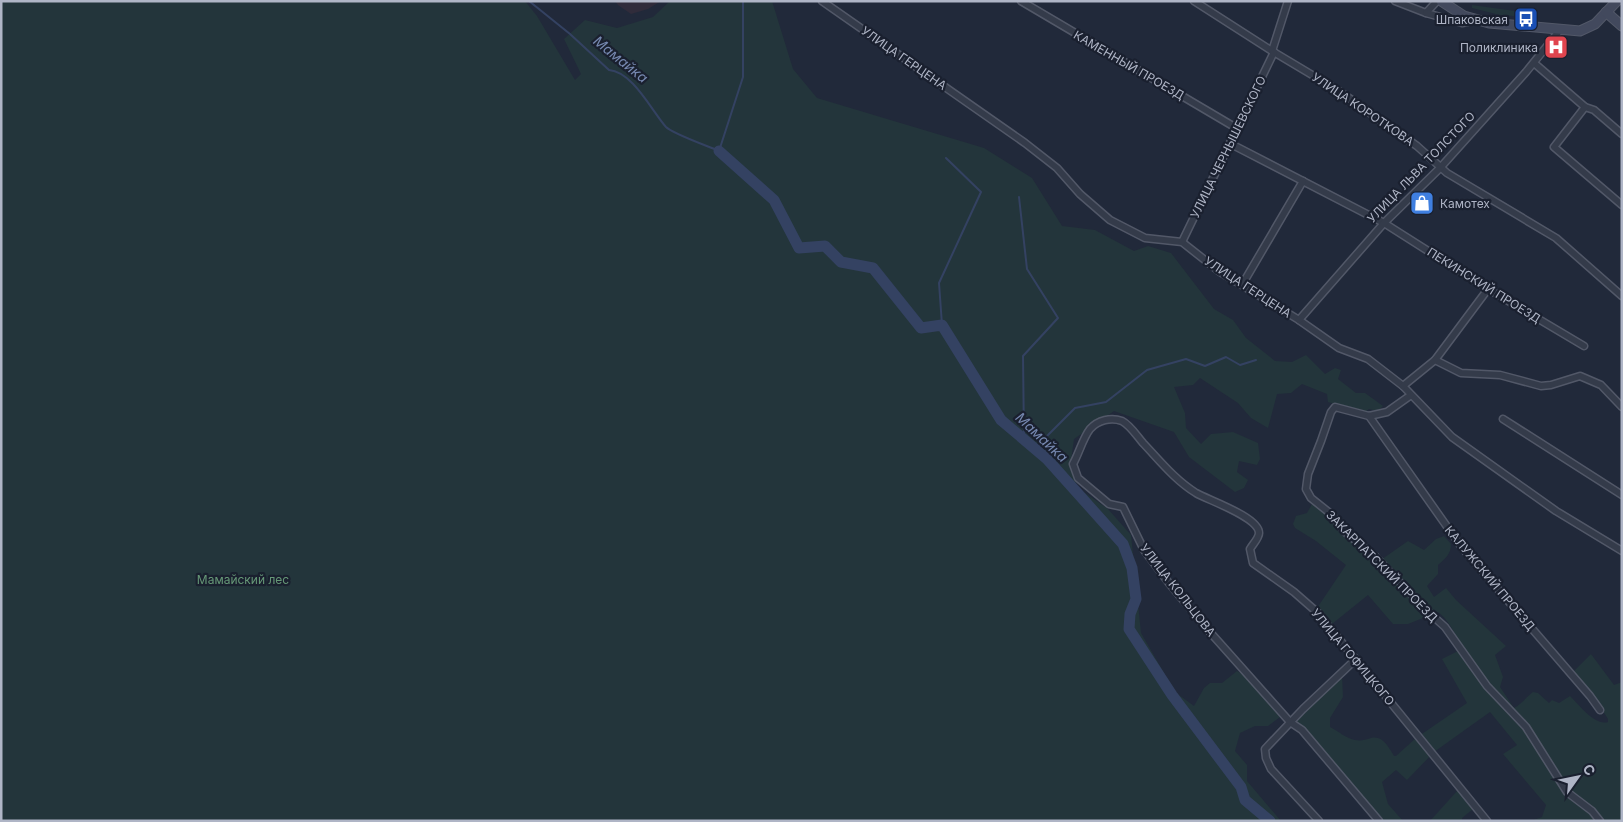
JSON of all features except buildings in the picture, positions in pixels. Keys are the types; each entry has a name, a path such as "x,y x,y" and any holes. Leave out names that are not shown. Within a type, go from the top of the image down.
{"main road":[{"path":"1441,1 1464,16 1477,20 1580,31 1595,24 1618,1"},
{"path":"1606,12 1622,26"}],"street":[{"name":"УЛИЦА ГЕРЦЕНА","path":"822,1 1057,168 1080,194 1110,220 1145,238 1182,242 1220,272 1299,320 1339,348 1368,360 1403,386 1452,437 1556,511 1622,551"},
{"name":"КАМЕННЫЙ ПРОЕЗД","path":"1021,1 1238,129"},
{"name":"УЛИЦА КОРОТКОВА","path":"1194,1 1340,91 1418,146 1440,168 1556,238 1622,296"},
{"name":"УЛИЦА ЧЕРНЫШЕВСКОГО","path":"1182,242 1231,144 1273,51 1288,1"},
{"path":"1395,1 1426,13 1462,23 1477,20"},
{"path":"1426,13 1437,1"},
{"name":"УЛИЦА ЛЬВА ТОЛСТОГО","path":"1299,320 1384,223 1440,168 1534,63 1560,30"},
{"path":"1534,63 1585,107 1594,110 1622,134"},
{"path":"1585,107 1554,147 1622,205"},
{"path":"1231,144 1384,223"},
{"path":"1242,285 1303,181"},
{"name":"ПЕКИНСКИЙ ПРОЕЗД","path":"1384,223 1488,289 1584,346"},
{"path":"1403,386 1435,360 1488,289"},
{"path":"1435,360 1461,373 1500,375 1541,386 1551,385 1580,376 1601,385 1622,407"},
{"path":"1369,416 1387,412 1411,395"},
{"name":"ЗАКАРПАТСКИЙ ПРОЕЗД","path":"1369,416 1335,407 1331,412 1308,474 1306,489 1311,498 1331,514 1345,532 1375,556 1445,628 1487,686 1526,727 1567,792 1592,811 1600,821"},
{"name":"КАЛУЖСКИЙ ПРОЕЗД","path":"1369,416 1460,544 1600,710"},
{"name":"УЛИЦА КОЛЬЦОВА","path":"1113,419 1106,419 1090,429 1073,464 1078,478 1109,504 1123,508 1144,550 1209,632 1290,722 1302,730 1379,821"},
{"name":"УЛИЦА ГОФИЦКОГО","path":"1113,419 1126,424 1175,478 1196,494 1234,510 1254,524 1259,530 1259,535 1250,549 1253,563 1294,592 1318,613 1487,821"},
{"path":"1503,419 1622,495"},
{"path":"1319,821 1271,769 1266,758 1265,749 1290,722 1356,659"}],"shaded area":[{"path":"615,1 661,1 648,9 631,14"}],"green space":[{"name":"Мамайский лес","path":"1,1 525,1 537,16 575,80 581,74 564,39 585,20 617,28 653,17 670,1 772,1 793,69 817,98 984,148 1032,178 1062,226 1095,230 1134,251 1148,246 1171,253 1214,309 1233,320 1246,338 1275,361 1292,362 1306,355 1325,374 1335,368 1341,370 1338,379 1356,393 1365,393 1383,406 1378,411 1369,409 1364,413 1328,402 1327,394 1302,384 1291,393 1277,394 1268,428 1251,418 1238,403 1200,378 1193,385 1174,387 1185,413 1186,428 1201,444 1211,434 1233,432 1258,443 1260,459 1257,465 1239,461 1237,472 1248,480 1244,488 1235,492 1189,457 1174,432 1114,411 1074,439 1070,468 1078,488 1108,509 1131,535 1141,633 1175,692 1194,706 1204,688 1210,683 1222,683 1237,671 1245,676 1280,717 1268,726 1255,726 1240,733 1235,751 1247,765 1247,781 1281,821 1,821"},
{"path":"1472,5 1515,11 1516,15 1500,15 1472,8"},
{"path":"1312,504 1328,514 1352,543 1378,562 1408,541 1424,550 1436,539 1444,536 1451,544 1450,551 1438,565 1438,574 1427,586 1434,597 1446,588 1456,600 1506,646 1495,655 1503,677 1500,687 1514,708 1533,692 1538,693 1549,703 1552,700 1559,703 1570,696 1593,718 1598,721 1608,722 1594,697 1573,672 1591,654 1614,685 1622,682 1622,821 1531,821 1542,817 1546,805 1503,754 1517,745 1490,712 1434,752 1407,780 1396,770 1382,782 1388,804 1403,821 1383,821 1295,723 1299,715 1342,675 1343,697 1330,718 1330,727 1352,739 1379,738 1396,756 1416,738 1467,703 1442,659 1460,650 1459,645 1449,624 1438,612 1408,624 1393,624 1368,595 1332,624 1317,608 1346,565 1316,541 1295,528 1293,524 1296,516 1307,513"},
{"path":"1458,790 1473,809 1462,818 1462,821 1430,821"}],"waterway":[{"name":"Мамайка","path":"529,1 570,34 609,70 618,72 634,84 666,127 719,151 743,77 743,1"},
{"name":"Мамайка","path":"719,151 774,200 799,248 825,246 841,262 873,268 921,328 942,325 1001,420 1047,459 1123,544 1132,568 1136,599 1130,614 1129,629 1172,695 1241,787 1245,800 1270,821"},
{"path":"942,325 939,283 981,192 946,158"},
{"path":"1019,197 1027,269 1058,318 1023,356 1024,439"},
{"path":"1036,450 1041,442 1075,408 1106,402 1147,370 1186,359 1205,366 1226,357 1240,365 1256,360"}],"place":[{"name":"Шпаковская","path":"1526,19"},
{"name":"Поликлиника","path":"1556,47"},
{"name":"Камотех","path":"1422,203"}]}
